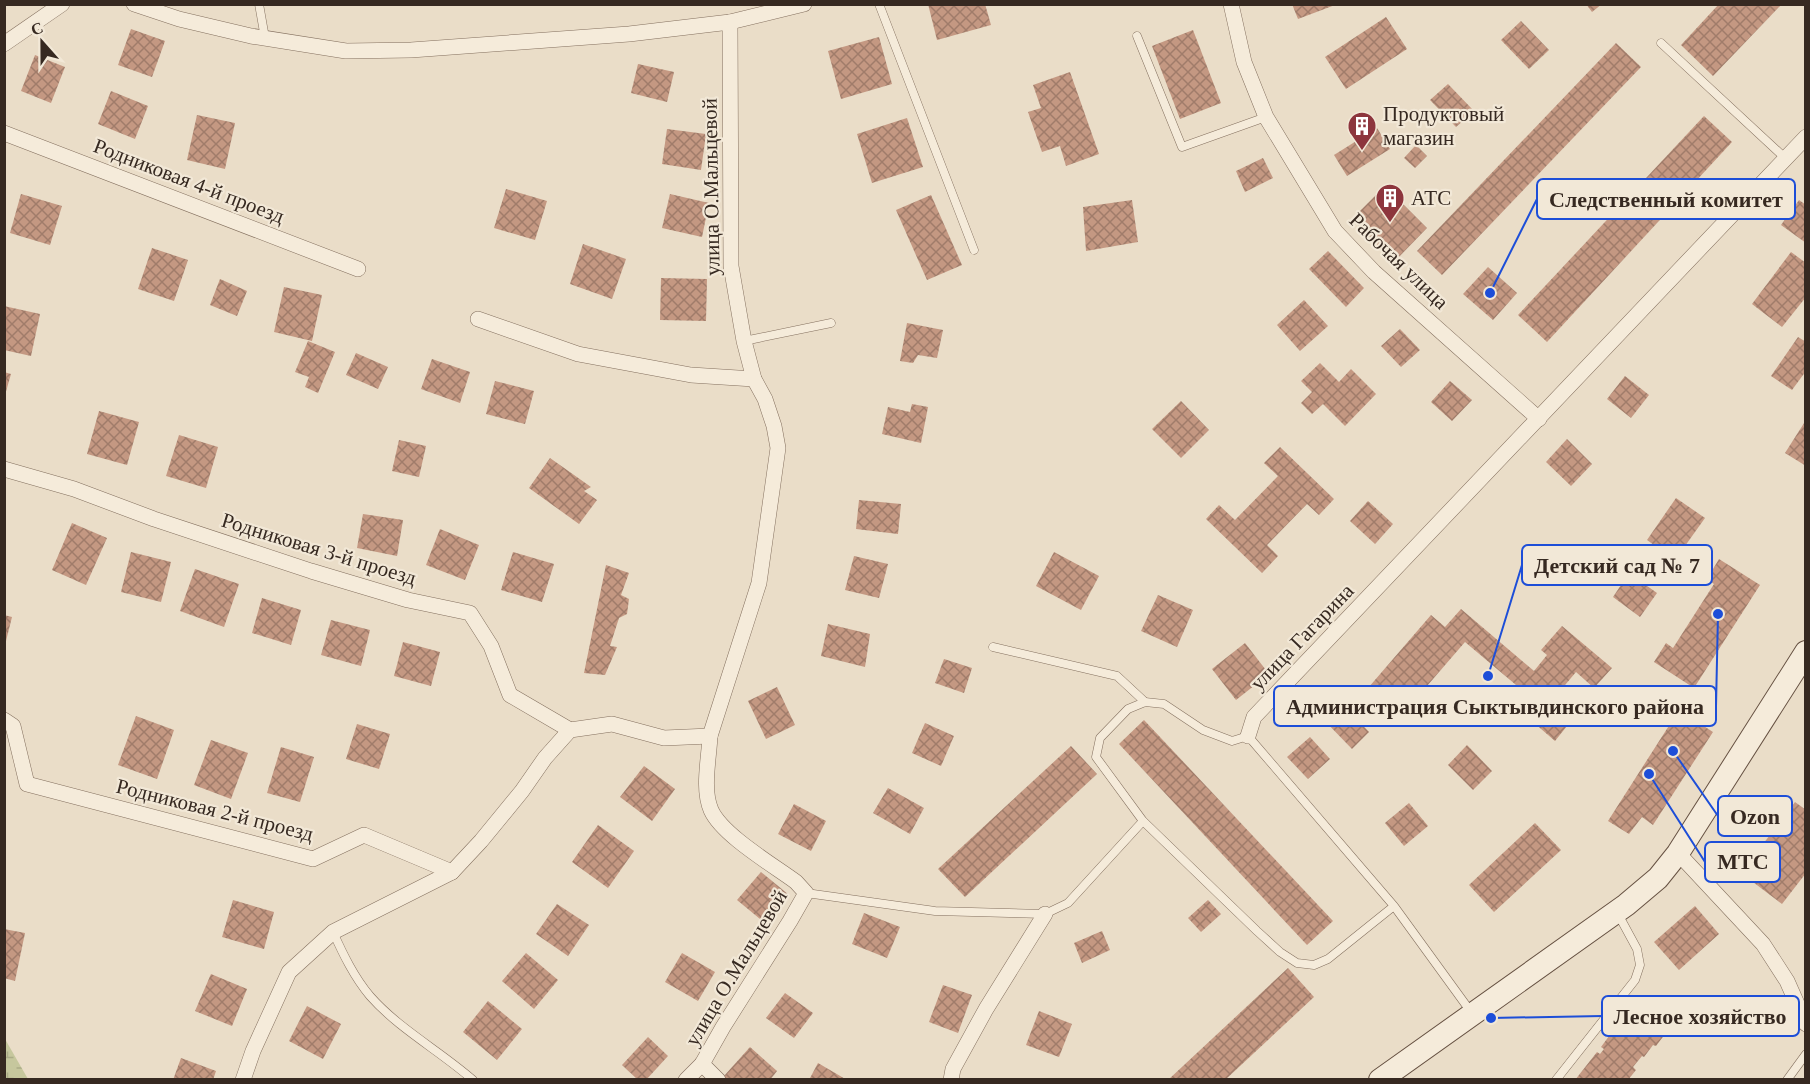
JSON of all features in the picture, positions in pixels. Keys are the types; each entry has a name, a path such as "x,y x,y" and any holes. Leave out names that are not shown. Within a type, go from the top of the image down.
{"main road":[{"path":"1380,1080 1617,911 1658,878 1678,853 1806,652"}],"street":[{"path":"4,44 62,4"},
{"path":"134,4 179,19 265,38 346,51 411,50 629,34 730,22 804,4"},
{"name":"Рабочая улица","path":"1231,4 1244,62 1266,117 1335,231 1374,272 1539,419"},
{"name":"улица О.Мальцевой","path":"686,1080 702,1064 806,893 796,882 722,827 711,809 707,786 710,736 759,583 778,448 774,426 765,399 754,379 744,341 731,266 730,22"},
{"name":"Родниковая 4-й проезд","path":"4,134 358,268"},
{"name":"улица Гагарина","path":"1248,736 1254,717 1806,137"},
{"path":"478,319 578,354 691,375 754,379"},
{"name":"Родниковая 3-й проезд","path":"4,469 74,489 154,519 311,571 408,600 470,613 491,646 510,695 570,730"},
{"name":"Родниковая 2-й проезд","path":"4,720 13,726 27,784 313,859 364,835 452,872"},
{"path":"243,1080 264,1024 289,972 333,932 452,872 481,841 522,791 545,758 570,730 612,724 664,738 710,736"},
{"path":"1678,853 1763,944 1787,981 1806,1024"},
{"path":"951,1080 953,1069 986,1010 1045,914"},
{"path":"702,1064 718,1080"}],"lane":[{"path":"259,4 265,38"},
{"path":"879,4 974,250"},
{"path":"1137,36 1182,147 1266,117"},
{"path":"1660,43 1785,158"},
{"path":"744,341 831,322"},
{"path":"993,647 1117,675 1145,702"},
{"path":"1394,906 1328,959 1314,965 1297,963 1280,952 1257,931 1143,821 1096,758 1100,738 1128,709 1145,702 1164,704 1203,730 1232,741 1248,736 1394,906 1471,1013"},
{"path":"806,893 935,911 1045,914 1068,903 1143,821"},
{"path":"1556,1080 1635,980 1640,965 1637,949 1617,911"},
{"path":"333,932 345,959 369,995 403,1027 447,1057 473,1080"},
{"path":"1787,1080 1806,1054"}],"green space":[{"path":"5,1039 28,1079 5,1079"}],"building":[{"path":"928,4 985,4 991,25 937,40"},
{"path":"1292,4 1335,4 1335,5 1298,19"},
{"path":"1586,4 1602,4 1592,12"},
{"path":"1719,4 1782,4 1713,76 1681,45"},
{"path":"1386,17 1407,49 1346,89 1325,57"},
{"path":"1521,21 1549,50 1529,69 1501,40"},
{"path":"131,29 165,41 152,77 118,65"},
{"path":"1193,30 1221,103 1180,119 1152,46"},
{"path":"879,37 892,84 841,99 828,51"},
{"path":"1616,43 1641,67 1442,275 1417,251"},
{"path":"35,55 65,67 51,103 21,91"},
{"path":"638,64 674,72 667,102 631,93"},
{"path":"1070,72 1099,154 1066,166 1060,146 1042,152 1028,112 1041,108 1033,85"},
{"path":"1448,84 1474,111 1456,127 1430,100"},
{"path":"111,91 148,106 135,139 98,124"},
{"path":"197,115 235,123 225,169 187,160"},
{"path":"1704,116 1732,142 1547,342 1518,315"},
{"path":"907,118 923,167 872,183 857,134"},
{"name":"Продуктовый магазин","path":"1377,128 1390,149 1347,176 1334,155"},
{"path":"667,129 706,134 701,170 662,164"},
{"path":"1416,145 1427,156 1415,168 1404,158"},
{"path":"1263,158 1273,178 1245,192 1236,171"},
{"name":"АТС","path":"1385,186 1427,228 1394,262 1352,219"},
{"path":"506,189 547,201 535,240 494,228"},
{"path":"21,194 62,206 50,245 10,233"},
{"path":"670,194 709,203 702,237 662,228"},
{"path":"931,195 962,265 927,280 896,210"},
{"path":"1132,200 1138,242 1086,251 1083,207"},
{"path":"1799,200 1806,205 1806,243 1781,225"},
{"path":"583,244 626,259 612,299 570,284"},
{"path":"152,248 188,260 174,301 138,289"},
{"path":"1328,251 1364,288 1346,307 1309,269"},
{"path":"1791,252 1806,263 1806,297 1782,327 1752,304"},
{"path":"1488,267 1517,293 1493,320 1463,294"},
{"path":"661,278 707,279 706,321 660,320"},
{"path":"220,279 247,291 237,316 210,305"},
{"path":"284,287 322,295 312,341 274,332"},
{"path":"1304,300 1328,326 1300,351 1277,325"},
{"path":"4,306 40,314 31,356 4,350"},
{"path":"907,323 943,330 937,358 918,355 913,363 900,361"},
{"path":"1400,329 1420,350 1401,367 1381,346"},
{"path":"1798,337 1806,342 1806,371 1792,390 1771,376"},
{"path":"308,341 335,352 318,393 305,387 309,377 295,372"},
{"path":"356,353 388,367 378,389 346,375"},
{"path":"432,359 470,372 460,403 421,389"},
{"path":"1320,363 1339,382 1351,369 1376,394 1345,426 1323,404 1312,414 1301,403 1312,392 1301,381"},
{"path":"4,372 11,374 5,395 4,395"},
{"path":"1625,376 1649,395 1631,418 1607,399"},
{"path":"495,381 534,391 525,424 486,414"},
{"path":"1450,381 1472,400 1452,421 1431,402"},
{"path":"1181,401 1209,430 1181,458 1152,429"},
{"path":"912,404 928,407 921,443 882,434 888,407 910,412"},
{"path":"99,411 139,422 127,465 87,454"},
{"path":"1806,420 1806,466 1785,453"},
{"path":"179,435 218,447 206,488 166,476"},
{"path":"1567,439 1592,464 1571,486 1546,462"},
{"path":"399,440 426,446 419,477 392,471"},
{"path":"1280,447 1334,499 1319,515 1307,504 1267,545 1278,556 1262,573 1206,519 1219,505 1235,520 1278,476 1264,463"},
{"path":"550,458 591,487 584,491 597,500 579,524 529,488"},
{"path":"1676,498 1705,518 1675,560 1647,540"},
{"path":"859,500 901,504 898,534 856,529"},
{"path":"1368,501 1393,524 1375,544 1350,521"},
{"path":"363,514 403,520 397,556 357,548"},
{"path":"72,523 107,538 86,585 52,570"},
{"path":"440,529 479,545 465,580 426,565"},
{"path":"131,552 171,562 161,602 121,592"},
{"path":"513,552 554,564 542,602 501,590"},
{"path":"1054,552 1099,576 1081,610 1036,586"},
{"path":"854,556 888,564 879,598 845,590"},
{"path":"1719,559 1760,585 1694,688 1654,662 1666,643 1673,648 1714,584 1707,579"},
{"path":"606,565 629,573 621,595 629,599 627,614 619,618 610,646 617,647 605,675 584,673"},
{"path":"195,569 239,584 224,627 180,611"},
{"path":"1629,573 1657,593 1640,617 1613,597"},
{"path":"1158,595 1193,610 1177,647 1141,631"},
{"path":"262,598 301,610 291,645 252,633"},
{"path":"1461,609 1534,671 1547,655 1541,650 1562,626 1612,668 1594,688 1576,672 1550,703 1571,721 1555,741 1505,698 1516,685 1465,642 1395,723 1362,695 1431,615 1445,627"},
{"path":"4,615 12,617 5,645 4,645"},
{"path":"331,620 370,630 361,666 321,655"},
{"path":"828,624 870,634 865,667 821,656"},
{"path":"403,642 440,652 431,686 394,676"},
{"path":"1245,643 1269,674 1236,700 1212,669"},
{"path":"944,659 972,668 964,693 935,683"},
{"path":"777,687 795,725 766,739 748,701"},
{"path":"1340,701 1369,732 1352,749 1322,718"},
{"path":"1679,710 1713,732 1653,825 1642,817 1629,834 1608,821"},
{"path":"136,716 174,730 157,779 118,765"},
{"path":"1144,720 1333,921 1307,945 1119,744"},
{"path":"925,723 954,736 941,766 912,753"},
{"path":"357,724 390,734 379,769 346,759"},
{"path":"1310,737 1330,759 1308,779 1287,757"},
{"path":"211,740 248,753 231,799 194,785"},
{"path":"1467,745 1492,771 1473,790 1448,765"},
{"path":"1071,746 1097,774 965,897 938,869"},
{"path":"281,747 314,757 300,802 267,793"},
{"path":"644,766 675,789 652,821 620,797"},
{"path":"888,788 924,808 910,834 873,813"},
{"path":"1795,802 1806,810 1806,873 1782,904 1741,873"},
{"path":"1409,803 1428,826 1404,846 1385,823"},
{"path":"794,804 826,821 811,851 778,834"},
{"path":"1535,823 1561,850 1494,912 1469,885"},
{"path":"598,825 634,851 608,888 572,862"},
{"path":"761,872 789,895 765,923 737,900"},
{"path":"233,900 274,912 264,949 222,937"},
{"path":"1208,900 1221,914 1201,932 1188,918"},
{"path":"557,904 589,925 568,956 536,934"},
{"path":"1695,906 1719,934 1679,970 1654,942"},
{"path":"864,913 900,927 887,958 852,944"},
{"path":"4,929 25,933 15,981 4,978"},
{"path":"1102,931 1110,950 1082,963 1074,943"},
{"path":"526,953 558,980 534,1009 502,981"},
{"path":"682,953 715,972 698,1001 665,982"},
{"path":"1288,968 1314,997 1225,1080 1168,1080"},
{"path":"211,974 247,989 232,1026 195,1011"},
{"path":"943,985 972,995 958,1033 929,1022"},
{"path":"785,993 813,1013 794,1038 766,1018"},
{"path":"1644,997 1675,1021 1656,1046 1653,1045 1633,1067 1636,1070 1628,1080 1575,1080 1597,1052 1600,1054 1604,1049 1601,1047 1612,1032 1615,1034"},
{"path":"488,1001 522,1029 497,1060 463,1032"},
{"path":"307,1006 341,1024 323,1059 289,1041"},
{"path":"1039,1011 1072,1024 1059,1057 1026,1045"},
{"path":"648,1037 668,1056 646,1080 638,1080 622,1065"},
{"path":"750,1047 777,1071 770,1080 727,1080 724,1076"},
{"path":"181,1058 216,1071 213,1080 173,1080"},
{"path":"818,1063 847,1080 809,1080"}],"place":[{"name":"Продуктовый магазин","path":"1362,152"},
{"name":"АТС","path":"1390,224"},
{"name":"Следственный комитет","path":"1490,293"},
{"name":"Администрация Сыктывдинского района","path":"1718,614"},
{"name":"Детский сад № 7","path":"1488,676"},
{"name":"Ozon","path":"1673,751"},
{"name":"МТС","path":"1649,774"},
{"name":"Лесное хозяйство","path":"1491,1018"}]}
